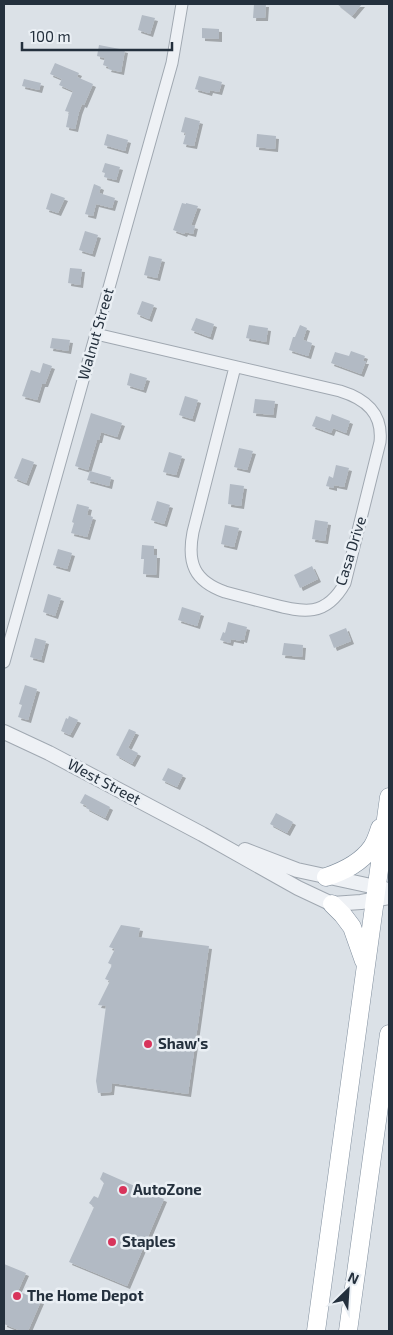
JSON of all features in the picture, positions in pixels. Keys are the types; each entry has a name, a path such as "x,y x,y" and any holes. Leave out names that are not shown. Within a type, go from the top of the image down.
{"highway":[{"path":"326,877 350,867 372,847 388,806"},
{"path":"316,1331 366,965 382,894 388,806"},
{"path":"332,904 352,927 366,965"},
{"path":"348,1331 389,1034"}],"street":[{"name":"Walnut Street","path":"4,662 172,63 182,4"},
{"name":"Casa Drive","path":"96,334 235,366 349,394 371,408 380,424 380,442 347,574 336,597 314,610 288,609 215,589 200,578 193,565 191,550 193,532 235,366"},
{"name":"West Street","path":"4,732 49,753 202,834 298,888 332,904 361,902 382,894"},
{"name":"West Street","path":"202,834 297,870 382,894"}],"building":[{"path":"254,4 266,4 265,18 253,18"},
{"path":"337,4 362,4 352,16"},
{"path":"142,15 155,18 150,34 138,30"},
{"path":"202,28 219,29 219,39 202,38"},
{"path":"99,45 125,50 121,72 108,69 109,67 103,65 105,58 97,56"},
{"path":"55,63 79,73 77,77 93,84 84,105 82,104 75,129 66,127 69,112 65,111 73,91 59,85 62,79 50,74"},
{"path":"199,76 222,82 219,92 210,90 209,93 195,89"},
{"path":"24,79 41,83 39,90 22,86"},
{"path":"185,117 200,121 194,146 183,144 186,133 181,132"},
{"path":"107,134 128,140 125,151 104,145"},
{"path":"257,134 276,136 275,149 256,147"},
{"path":"105,163 120,167 116,180 104,177 105,173 102,172"},
{"path":"94,184 101,187 99,193 115,198 112,208 96,204 93,216 85,214"},
{"path":"51,193 65,198 58,213 46,209"},
{"path":"182,203 198,206 191,225 195,226 193,234 185,232 184,234 173,230"},
{"path":"85,231 98,235 92,254 79,250"},
{"path":"149,256 162,259 157,278 144,275"},
{"path":"70,268 82,269 80,285 68,283"},
{"path":"142,301 154,305 149,319 137,314"},
{"path":"196,318 214,324 210,337 191,330"},
{"path":"249,325 268,328 266,342 246,338"},
{"path":"300,325 307,328 303,340 312,343 308,356 289,350 293,337 295,337"},
{"path":"52,338 70,340 68,351 50,348"},
{"path":"351,351 365,356 363,361 366,361 361,374 331,363 335,352 349,356"},
{"path":"43,363 52,366 45,384 42,384 37,400 22,396 31,370 40,373"},
{"path":"130,373 147,378 143,390 127,385"},
{"path":"185,396 198,400 192,419 179,415"},
{"path":"255,399 275,401 273,415 253,413"},
{"path":"91,413 122,423 117,437 101,432 88,470 75,466"},
{"path":"332,414 350,421 346,433 333,428 331,433 312,426 316,416 330,421"},
{"path":"239,448 253,451 247,470 234,467"},
{"path":"169,452 182,456 176,475 163,472"},
{"path":"22,458 34,462 26,483 14,478"},
{"path":"336,465 349,468 344,487 334,485 334,488 326,486 329,476 333,478"},
{"path":"90,471 111,477 109,486 87,480"},
{"path":"230,484 244,486 241,506 228,504"},
{"path":"157,501 170,505 164,524 151,520"},
{"path":"77,504 89,507 87,515 93,517 87,537 71,533"},
{"path":"315,520 328,522 325,541 312,539"},
{"path":"225,525 239,528 234,547 221,544"},
{"path":"142,545 154,546 154,555 157,555 156,575 143,574 144,559 141,559"},
{"path":"58,549 72,553 67,569 53,565"},
{"path":"312,566 318,579 300,588 294,575"},
{"path":"48,594 61,598 55,616 43,612"},
{"path":"182,607 201,613 197,626 178,620"},
{"path":"228,622 247,627 244,640 231,639 230,643 220,640 223,632 225,633"},
{"path":"346,628 351,641 334,648 329,635"},
{"path":"35,638 46,641 41,660 30,657"},
{"path":"284,643 303,645 302,657 282,655"},
{"path":"25,685 37,689 28,720 18,717 22,705 19,704"},
{"path":"69,716 78,720 70,735 61,731 66,718 68,719"},
{"path":"129,729 136,732 128,748 138,753 132,764 116,755"},
{"path":"168,768 183,775 177,787 162,780"},
{"path":"85,794 110,807 105,818 80,803"},
{"path":"276,813 293,822 287,833 270,824"},
{"name":"Shaw's","path":"121,925 140,928 138,937 209,946 188,1094 112,1083 111,1092 98,1093 96,1081 106,1006 98,1005 110,981 105,979 112,965 108,963 115,949 109,947"},
{"name":"Staples","path":"103,1172 164,1199 127,1286 69,1262 94,1207 89,1203 94,1196 98,1198 104,1183 100,1179"},
{"name":"The Home Depot","path":"4,1264 26,1273 18,1291 41,1301 28,1331 21,1331 4,1324"}],"place":[{"name":"Shaw's","path":"148,1044"},
{"name":"AutoZone","path":"123,1190"},
{"name":"Staples","path":"112,1242"},
{"name":"The Home Depot","path":"17,1296"}]}
